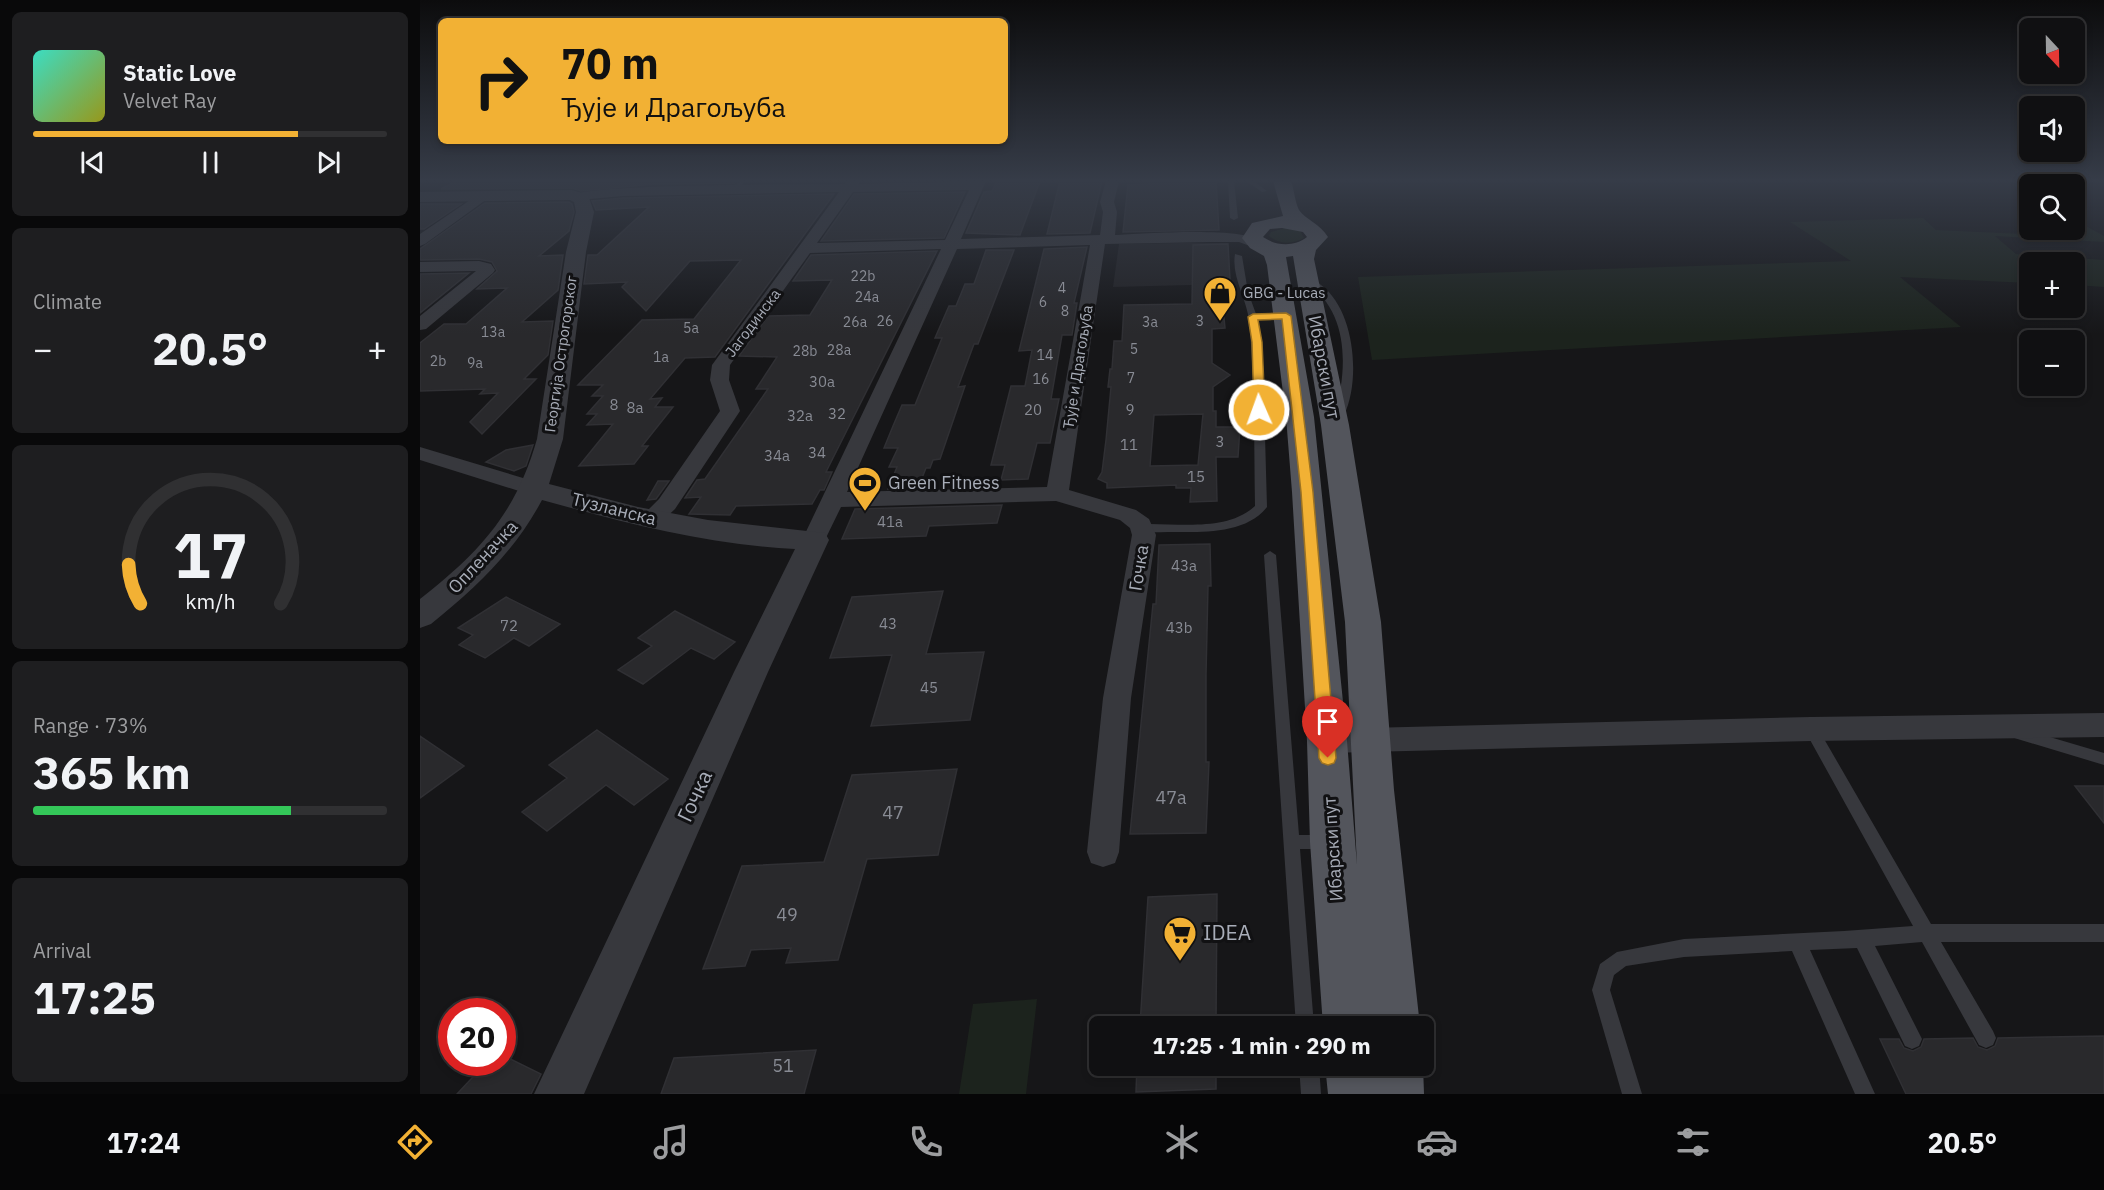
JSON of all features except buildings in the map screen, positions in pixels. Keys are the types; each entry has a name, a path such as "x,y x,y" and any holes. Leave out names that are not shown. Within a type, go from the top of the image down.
{"main road":[{"name":"Ибарски пут","path":"1264,232 1262,236 1274,253 1278,265 1269,317 1307,492 1392,1016"},
{"path":"1268,232 1262,236 1287,250 1306,247"},
{"name":"Ибарски пут","path":"1316,232 1318,237 1306,247 1303,259 1335,426 1363,622 1349,741 1311,842 1346,1016"},
{"path":"1353,1076 1355,1094"},
{"path":"1396,1076 1397,1094"}],"street":[{"path":"420,241 432,232"},
{"name":"Георгија Острогорског","path":"535,489 546,460 550,439 580,232"},
{"name":"Јагодинска","path":"650,520 667,504 728,415 731,406 720,387 721,365 817,232"},
{"name":"Гочка","path":"559,1094 751,672 956,232"},
{"name":"Ђује и Драгољуба","path":"1057,494 1105,232"},
{"path":"806,248 1262,236"},
{"path":"420,267 479,266 487,269 486,273 420,325"},
{"name":"Тузланска","path":"420,453 535,489 650,520 737,534 814,540"},
{"name":"Опленачка","path":"420,616 466,578 504,539 526,507 535,489"},
{"name":"Гочка","path":"833,500 1057,494 1128,515 1143,528 1144,535 1118,698 1103,852"},
{"path":"1349,741 1811,729 2104,725"}],"lane":[{"path":"1143,528 1230,525 1251,516 1261,507 1257,354 1269,317 1244,292 1238,256"},
{"path":"1270,555 1311,842 1305,1016"},
{"path":"1995,727 2104,759"},
{"path":"1811,729 1986,1038"},
{"path":"1632,1094 1601,990 1606,970 1623,958 1684,948 1927,933 2104,933"},
{"path":"1862,938 1912,1039"},
{"path":"1797,942 1865,1094"},
{"path":"1310,1076 1311,1094"}],"shaded area":[{"path":"1271,232 1301,232 1304,238 1286,243 1269,236"},
{"path":"1806,232 2019,234 2019,237 1995,236 2019,254 2019,283 1900,277 1961,327 1372,360 1358,277 1851,261"},
{"path":"2085,232 2097,232 2104,236 2104,242 2068,240 2085,240"},
{"path":"1228,243 1230,284 1113,287 1119,244"},
{"path":"2085,259 2104,260 2104,287 2085,286"},
{"path":"1037,999 1026,1094 959,1094 973,1004"}],"place":[{"name":"GBG - Lucas","path":"1220,322"},
{"name":"Green Fitness","path":"865,512"},
{"name":"IDEA","path":"1180,962"}],"route":[{"path":"1259,410 1257,342 1253,317 1286,316 1300,417 1328,758"}]}
